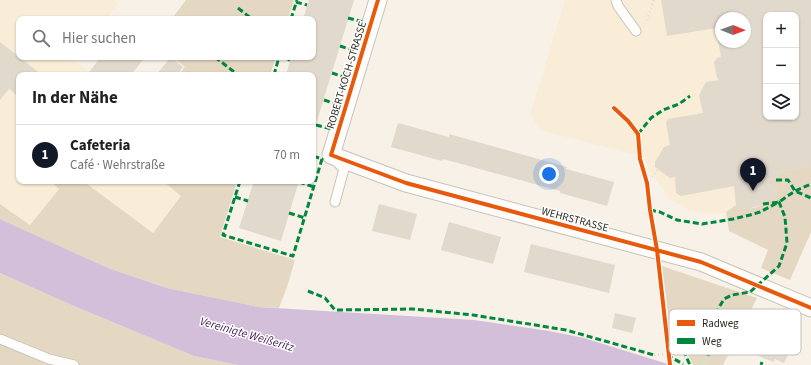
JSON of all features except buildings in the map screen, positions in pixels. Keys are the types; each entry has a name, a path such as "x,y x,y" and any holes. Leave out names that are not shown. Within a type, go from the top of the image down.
{"street":[{"name":"ROBERT-KOCH-STRASSE","path":"331,155 378,0"},
{"name":"WEHRSTRASSE","path":"331,155 406,183 701,262 811,308"}],"lane":[{"path":"616,0 618,6 636,31"},
{"path":"331,155 344,169 335,202"},
{"path":"0,339 49,359 74,365"}],"path":[{"path":"646,22 654,0"},
{"path":"652,177 658,169"},
{"path":"770,185 776,180"},
{"path":"750,206 763,204"},
{"path":"654,355 665,354"},
{"path":"704,365 708,356"}],"shaded area":[{"path":"0,0 114,0 119,4 109,16 16,16 16,60 74,60 89,72 16,72 16,184 53,184 59,189 30,225 0,204"},
{"path":"186,0 294,0 289,16 174,16"},
{"path":"565,0 811,0 811,232 790,280 761,268 768,250 729,231 726,212 708,214 689,210 672,201 651,174 645,157 540,130 530,114"},
{"path":"177,60 275,60 271,72 181,72 185,67"},
{"path":"811,166 811,232 790,280 761,268 768,250 729,231 726,212 736,205 746,209 760,206 777,190 773,186 767,184 770,180 776,178 779,172"},
{"path":"53,184 87,184 153,233 181,196 167,184 236,184 220,237 295,260 279,308 257,307 167,288 108,268 0,219 0,204 30,225 59,189"},
{"path":"87,184 167,184 181,196 153,233"},
{"path":"662,266 757,298 751,309 669,309 669,320"},
{"path":"0,273 69,304 194,356 238,365 0,365"},
{"path":"688,355 728,355 723,365 693,365"}],"water":[{"name":"Vereinigte Weißeritz","path":"0,219 108,268 167,288 258,307 474,320 549,331 584,338 671,365 238,365 194,356 69,304 0,273"}],"marked path":[{"path":"292,16 297,0"},
{"path":"296,2 307,5"},
{"path":"238,8 248,16"},
{"path":"348,18 363,22"},
{"path":"340,46 355,51"},
{"path":"219,60 234,72"},
{"path":"275,72 278,60"},
{"path":"332,73 347,78"},
{"path":"638,134 651,118 663,110 679,104 690,96"},
{"path":"324,100 339,105"},
{"path":"316,125 332,129"},
{"path":"316,157 322,159 316,179"},
{"path":"776,180 788,180 795,191 811,198"},
{"path":"239,184 223,235 293,256 315,184"},
{"path":"305,184 314,187"},
{"path":"763,204 779,202 795,191 811,184"},
{"path":"235,197 248,201"},
{"path":"650,210 660,212 677,220 702,224 750,215 760,212 779,202 785,217 787,243 779,266 750,292 732,295 724,299 718,309"},
{"path":"289,213 305,218"},
{"path":"308,291 325,298 335,310 413,309 473,315 566,330 654,355"},
{"path":"667,355 683,364"},
{"path":"685,355 690,365"}],"cycle path":[{"path":"378,0 331,155 406,183 701,262 811,308"},
{"path":"614,108 628,121 638,134 640,159 647,183 657,250 670,365"}],"place":[{"name":"Cafeteria","path":"753,191"}]}
